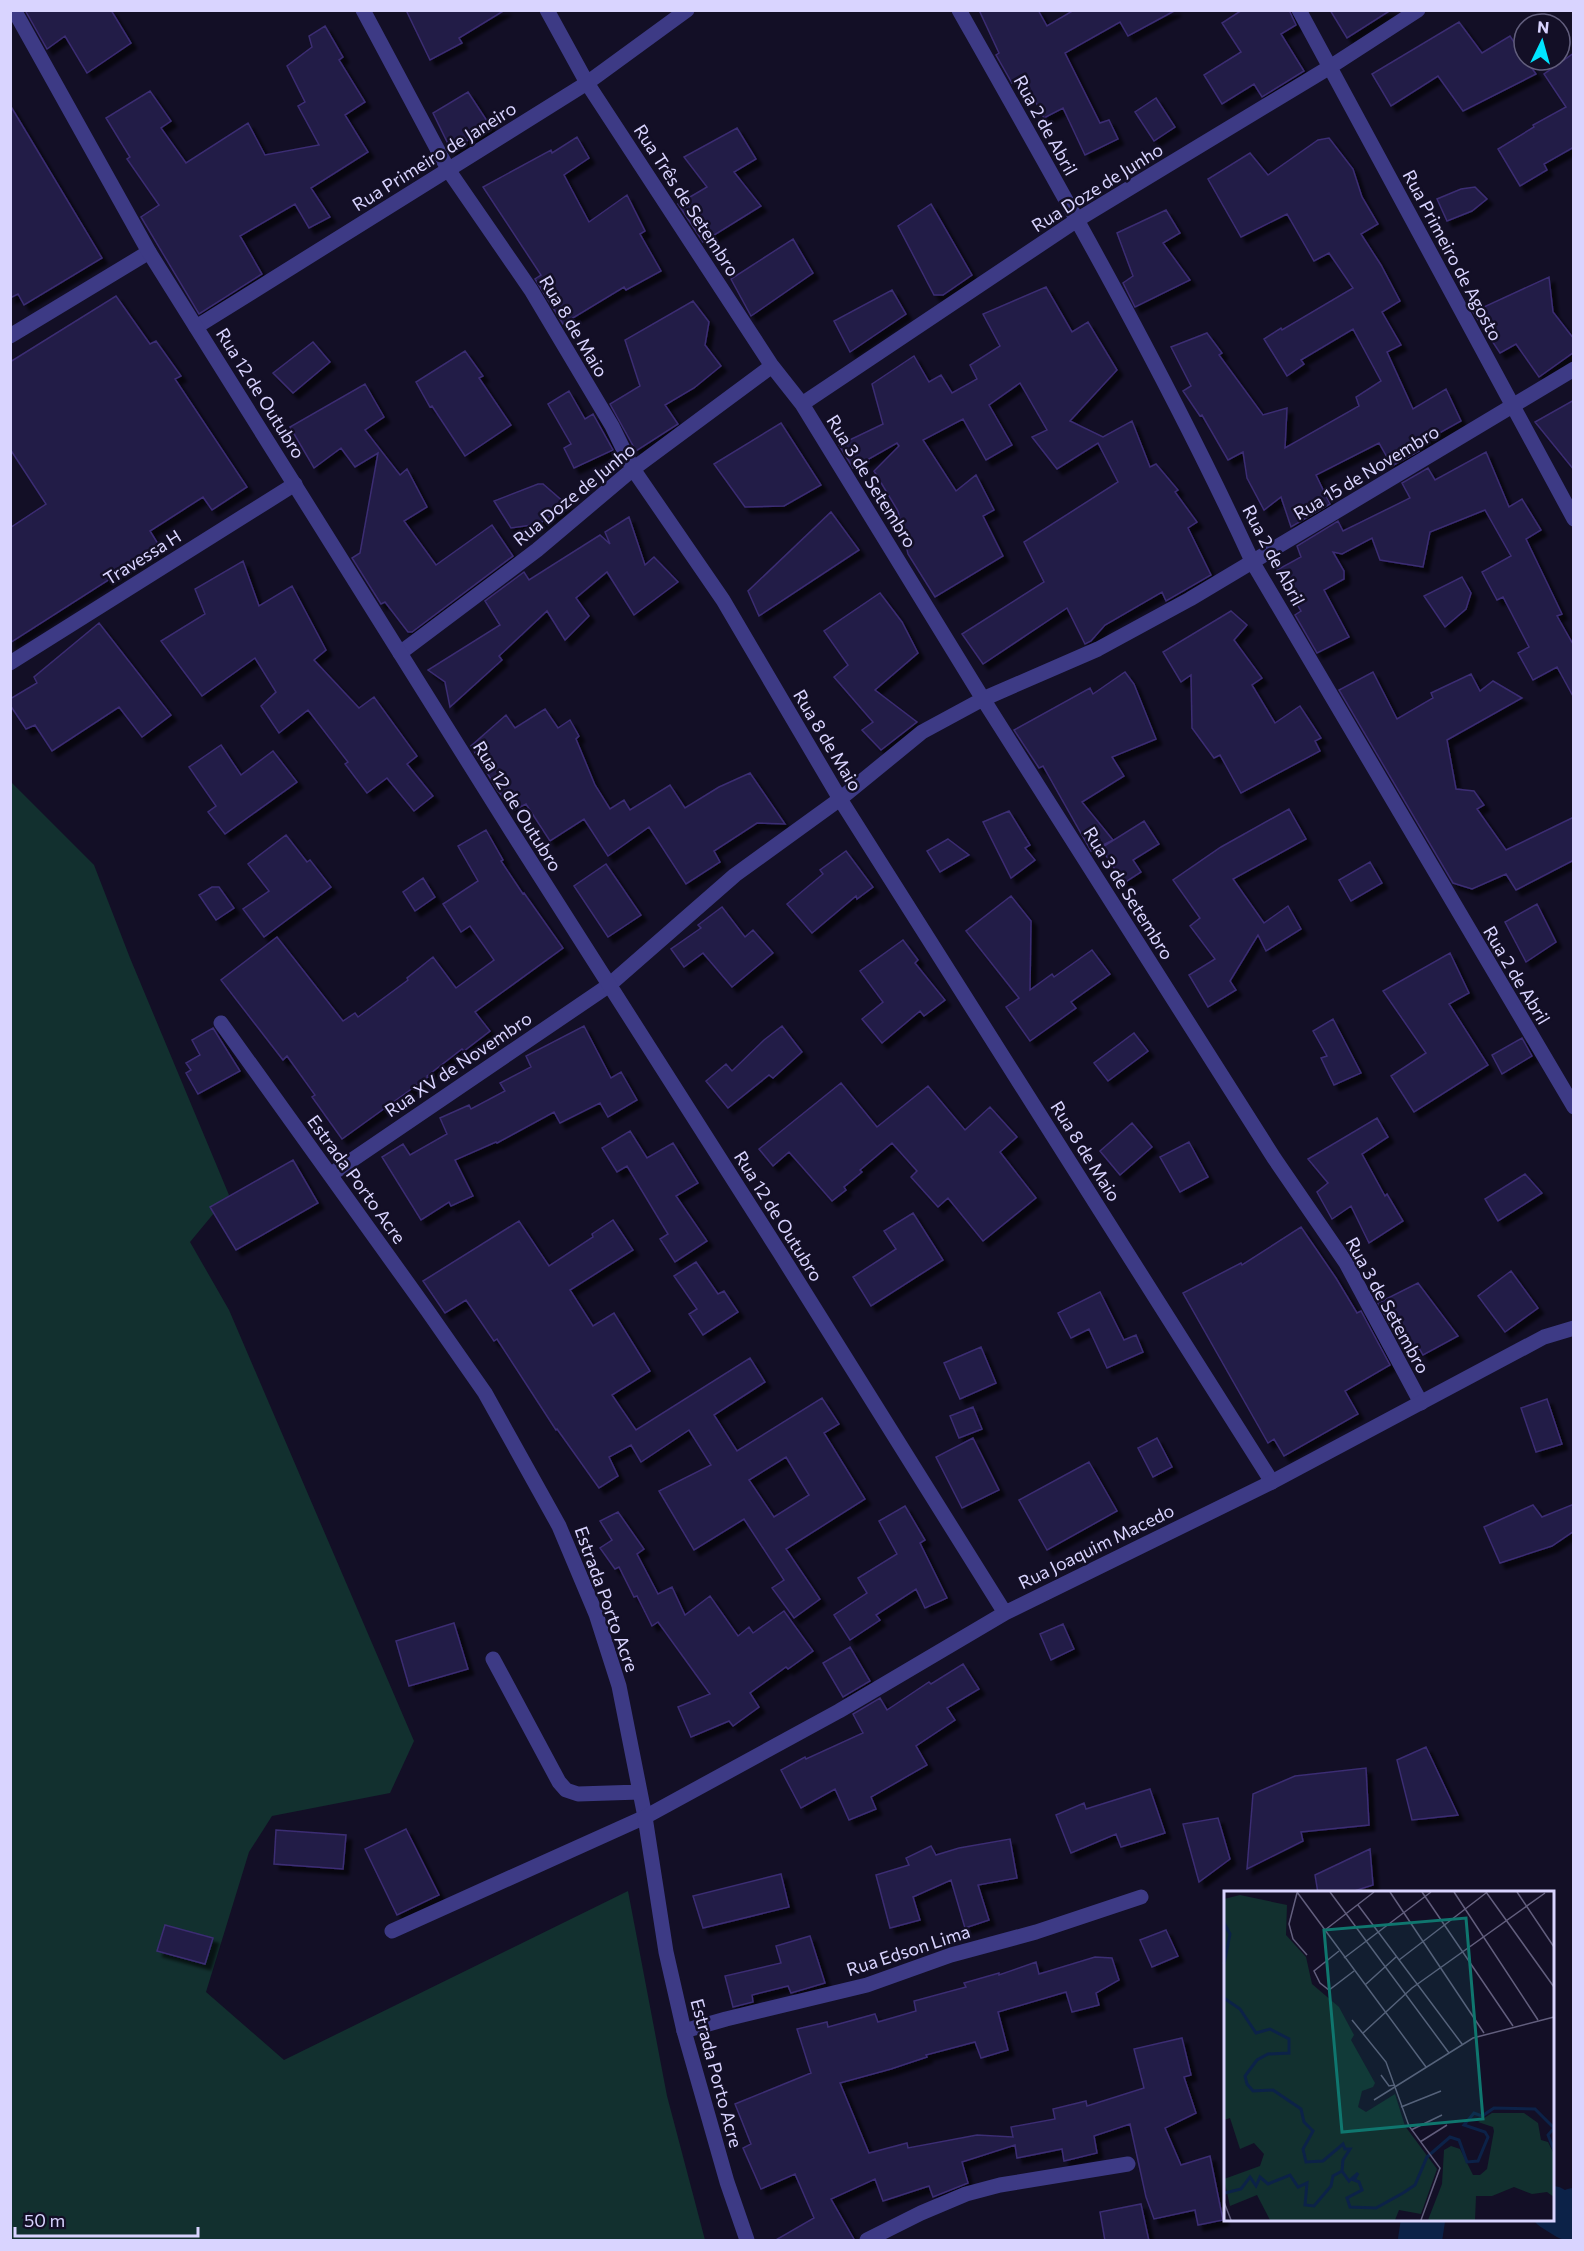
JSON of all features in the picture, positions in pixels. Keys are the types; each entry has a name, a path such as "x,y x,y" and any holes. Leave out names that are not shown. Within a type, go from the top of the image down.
{"street":[{"name":"Rua 12 de Outubro","path":"14,10 149,252 1005,1613"},
{"name":"Rua 8 de Maio","path":"363,10 449,171 531,290 612,426 633,469 723,600 840,799 1272,1482"},
{"name":"Rua Três de Setembro","path":"547,10 587,83 772,366 802,404"},
{"name":"Rua Primeiro de Janeiro","path":"196,327 587,83 687,10"},
{"name":"Rua 2 de Abril","path":"959,10 1077,220 1214,477 1253,563 1574,1107"},
{"name":"Rua Primeiro de Agosto","path":"1299,10 1574,519"},
{"name":"Rua Doze de Junho","path":"802,404 1077,220 1330,67 1418,10"},
{"path":"10,336 149,252"},
{"name":"Rua Doze de Junho","path":"400,652 537,550 633,469 772,366"},
{"name":"Rua 15 de Novembro","path":"840,799 922,732 983,699 1098,649 1253,563 1574,369"},
{"name":"Rua 3 de Setembro","path":"802,404 983,699 1267,1148 1346,1263 1421,1403"},
{"name":"Travessa H","path":"10,663 295,484"},
{"name":"Rua XV de Novembro","path":"330,1175 609,986 735,876 840,799"},
{"name":"Estrada Porto Acre","path":"220,1023 428,1310 485,1393 559,1526 596,1614 619,1686 645,1817 662,1930 684,2031 727,2182 747,2241"},
{"name":"Rua Joaquim Macedo","path":"392,1931 645,1817 839,1711 1005,1613 1272,1482 1544,1337 1574,1328"},
{"path":"493,1659 559,1782 566,1790 578,1794 640,1792"},
{"name":"Rua Edson Lima","path":"684,2031 867,1985 951,1955 1036,1932 1142,1897"},
{"path":"867,2241 921,2213 966,2194 1000,2185 1128,2164"}],"green space":[{"path":"10,781 94,865 130,958 229,1195 190,1242 229,1310 414,1741 390,1793 272,1816 249,1852 206,1992 284,2060 628,1891 667,2096 705,2240 11,2240"}],"building":[{"path":"25,10 111,10 131,43 87,73 65,36 47,49"},
{"path":"406,10 505,10 459,38 462,43 430,60"},
{"path":"979,10 1038,10 1047,26 1074,10 1176,10 1128,36 1120,22 1065,53 1100,123 1109,120 1118,139 1085,155 1063,108 1044,118 1023,77 1012,83 996,55 999,53"},
{"path":"1242,10 1289,10 1296,25 1281,34 1304,71 1262,97 1254,84 1222,104 1204,75 1241,52 1222,23"},
{"path":"1330,10 1391,10 1347,38"},
{"path":"1459,22 1482,53 1510,36 1512,39 1512,72 1535,72 1536,74 1463,111 1438,76 1391,106 1372,74"},
{"path":"325,26 343,57 339,60 365,102 345,115 368,152 311,188 330,217 309,228 295,204 240,236 262,274 199,314 141,217 159,205 127,159 130,157 106,118 150,91 171,121 161,128 186,163 248,123 265,155 319,145 298,106 305,102 287,66 312,47 309,36"},
{"path":"1574,53 1574,147 1544,164 1547,170 1520,186 1498,149 1534,127 1533,125 1566,107 1544,74 1572,72 1572,54"},
{"path":"468,92 491,127 451,150 433,113"},
{"path":"1156,98 1175,127 1154,141 1135,112"},
{"path":"10,105 102,258 24,305 18,294 10,298"},
{"path":"737,128 756,159 734,172 761,206 703,242 678,204 707,187 684,157"},
{"path":"577,137 589,158 564,175 589,222 627,195 645,231 640,234 661,271 626,290 624,287 563,324 535,279 541,275 483,187 551,150 552,153"},
{"path":"1329,138 1353,169 1362,197 1378,224 1361,234 1400,301 1382,312 1401,345 1387,352 1413,409 1446,389 1461,421 1416,446 1419,451 1392,466 1379,443 1316,475 1330,504 1291,527 1281,497 1264,510 1247,478 1243,452 1228,460 1202,415 1200,416 1183,391 1191,386 1171,347 1207,333 1222,353 1219,355 1263,415 1287,408 1285,448 1359,406 1356,397 1381,381 1353,329 1301,360 1304,364 1287,376 1264,339 1353,288 1329,253 1314,261 1287,214 1241,237 1208,179 1250,153 1268,175 1318,140"},
{"path":"1475,187 1487,199 1472,211 1447,221 1437,199 1461,189"},
{"path":"931,204 972,275 943,295 934,295 898,226"},
{"path":"1166,210 1180,233 1163,243 1190,280 1135,307 1123,283 1133,276 1117,233"},
{"path":"793,239 813,273 751,316 731,279"},
{"path":"1549,277 1553,312 1574,339 1574,352 1539,377 1516,344 1500,353 1473,312"},
{"path":"1046,287 1072,332 1088,322 1117,370 1070,421 1103,437 1132,421 1150,467 1156,464 1178,490 1175,492 1197,522 1188,528 1211,575 1166,601 1162,592 1105,625 1091,641 1085,644 1067,608 983,664 962,634 1044,582 1024,542 1118,482 1098,443 1057,469 1032,437 1047,430 1020,383 989,405 1012,445 986,460 963,419 923,440 956,491 976,475 994,510 983,516 1003,556 935,597 908,554 898,511 874,471 899,446 897,443 853,468 839,445 883,424 872,384 914,356 929,382 941,375 952,393 977,379 970,365 1000,346 983,314"},
{"path":"892,290 906,314 850,352 834,321"},
{"path":"116,296 150,344 156,341 181,376 175,379 247,487 212,510 203,497 150,531 160,547 10,643 10,528 46,504 10,449 10,362"},
{"path":"693,301 709,322 705,345 721,366 694,388 665,405 678,424 636,451 610,404 640,386 625,340"},
{"path":"313,342 330,362 293,393 273,373"},
{"path":"465,351 483,376 479,378 511,425 465,456 432,406 430,407 416,382"},
{"path":"365,384 384,417 365,430 400,475 407,469 427,507 404,521 436,565 492,525 513,556 412,632 408,632 385,602 381,604 352,558 360,553 378,453 355,467 341,448 314,468 290,427"},
{"path":"569,391 585,419 593,414 613,450 574,468 564,448 571,444 548,404"},
{"path":"1574,400 1574,470 1535,422"},
{"path":"781,423 821,485 784,506 745,507 714,464"},
{"path":"1486,452 1509,507 1522,499 1541,530 1526,539 1562,614 1557,616 1574,646 1574,698 1557,667 1533,680 1518,653 1529,647 1503,597 1497,600 1482,572 1511,556 1485,510 1430,532 1423,567 1380,560 1372,538 1342,554 1333,552 1344,571 1344,579 1324,590 1349,637 1317,653 1295,615 1301,611 1277,570 1301,557 1297,546 1338,521 1343,531 1410,498 1402,483 1428,468 1435,480"},
{"path":"543,484 566,504 539,524 511,528 494,501"},
{"path":"831,512 859,550 759,616 748,591"},
{"path":"629,517 645,565 654,557 678,582 634,615 607,572 576,598 589,616 565,640 547,611 499,656 502,660 450,707 445,682 428,670 500,625 485,601 524,572 529,580 600,535 610,544 605,532"},
{"path":"243,561 259,606 292,586 326,650 314,660 359,708 374,697 417,756 407,764 433,796 414,811 387,778 367,793 345,764 348,762 308,710 279,733 261,706 276,692 255,658 202,696 161,641 205,614 195,589"},
{"path":"1462,577 1471,593 1466,609 1445,627 1424,596"},
{"path":"880,593 902,622 918,653 875,690 917,722 881,750 862,730 873,722 834,677 848,665 824,631"},
{"path":"1231,611 1247,625 1234,640 1262,678 1252,685 1275,723 1300,706 1321,738 1315,741 1320,751 1241,793 1220,755 1214,758 1192,728 1191,675 1181,682 1163,652"},
{"path":"99,623 171,715 142,737 119,707 52,751 35,725 26,729 10,705 10,699 37,683 34,677"},
{"path":"1125,672 1134,684 1156,739 1112,757 1124,776 1082,802 1113,840 1091,851 1043,766 1039,768 1014,730 1090,688 1093,694"},
{"path":"1373,672 1397,719 1433,698 1431,693 1471,674 1480,691 1493,681 1522,698 1447,740 1456,789 1474,791 1484,805 1477,809 1506,850 1574,817 1574,860 1516,890 1506,874 1472,889 1453,883 1339,690"},
{"path":"545,709 558,728 570,720 579,736 576,739 595,785 610,809 624,800 630,810 670,785 685,808 719,787 750,773 785,824 757,823 714,851 720,862 686,884 649,827 608,856 584,819 550,841 526,804 514,810 498,791 471,746 506,715 515,728"},
{"path":"221,745 241,775 273,751 297,782 225,834 208,812 216,806 189,767"},
{"path":"1289,809 1306,839 1233,879 1264,923 1288,906 1301,929 1266,951 1258,935 1230,981 1236,990 1208,1007 1189,975 1215,959 1190,926 1200,918 1173,880 1221,847"},
{"path":"1009,811 1030,845 1025,848 1035,860 1011,878 983,822"},
{"path":"1144,821 1159,844 1133,860 1141,872 1124,883 1101,848"},
{"path":"486,830 503,860 501,861 563,948 475,1012 490,1031 464,1051 462,1049 428,1077 342,1139 312,1097 315,1095 287,1056 283,1060 221,980 277,937 343,1021 355,1013 358,1017 408,980 407,978 433,957 456,988 494,960 470,926 461,932 443,904 478,881 458,846"},
{"path":"286,835 331,887 264,937 243,909 269,891 248,864"},
{"path":"948,839 969,855 940,872 927,851"},
{"path":"846,851 873,887 857,899 856,896 812,933 787,904 823,874 820,870"},
{"path":"1370,862 1382,883 1351,901 1339,880"},
{"path":"606,864 641,915 608,937 574,886"},
{"path":"423,878 435,897 415,911 403,892"},
{"path":"212,887 219,887 234,908 216,920 199,895"},
{"path":"1011,896 1031,921 1030,990 1052,974 1054,977 1092,950 1110,974 1071,1002 1076,1008 1030,1041 1006,1007 1019,998 966,931"},
{"path":"1537,904 1556,942 1526,962 1505,922"},
{"path":"722,907 745,937 753,930 773,953 732,987 703,953 684,967 671,949 701,928 698,925"},
{"path":"903,940 918,960 915,963 945,1000 924,1016 920,1011 882,1043 862,1019 883,1002 860,971"},
{"path":"1450,953 1469,993 1449,1004 1488,1065 1414,1112 1391,1076 1426,1053 1383,991"},
{"path":"1333,1019 1361,1073 1334,1085 1321,1058 1327,1056 1313,1031"},
{"path":"584,1026 611,1078 621,1072 637,1100 608,1117 600,1103 560,1123 554,1112 497,1143 455,1160 473,1196 451,1206 449,1202 421,1220 382,1157 403,1144 410,1155 447,1134 440,1118 469,1105 471,1109 505,1091 500,1083 531,1067 526,1056"},
{"path":"782,1026 802,1052 773,1078 769,1075 728,1108 706,1081 726,1064 732,1071"},
{"path":"213,1028 240,1071 198,1094 186,1073 191,1070 186,1063 200,1055 192,1040"},
{"path":"1134,1033 1148,1051 1108,1081 1094,1063"},
{"path":"1522,1038 1532,1056 1502,1074 1492,1055"},
{"path":"841,1083 877,1127 928,1086 965,1130 990,1107 1017,1137 1000,1152 1036,1198 983,1241 948,1198 938,1207 911,1177 917,1171 892,1143 860,1170 862,1172 844,1187 846,1190 832,1201 789,1152 773,1166 759,1149"},
{"path":"1377,1118 1388,1137 1362,1154 1385,1196 1387,1194 1403,1221 1369,1243 1351,1206 1332,1219 1317,1192 1328,1183 1308,1159"},
{"path":"1132,1123 1152,1147 1120,1175 1100,1151"},
{"path":"630,1131 647,1158 673,1143 698,1183 676,1196 707,1241 675,1262 660,1239 668,1234 627,1166 617,1172 602,1148"},
{"path":"1189,1142 1208,1177 1180,1192 1160,1157"},
{"path":"293,1160 318,1203 236,1250 210,1207"},
{"path":"1525,1174 1542,1193 1498,1221 1485,1199"},
{"path":"913,1213 943,1260 871,1306 853,1277 896,1249 884,1231"},
{"path":"613,1220 633,1250 570,1290 593,1326 614,1313 650,1371 612,1395 636,1430 750,1358 765,1382 714,1415 737,1451 822,1398 839,1424 824,1433 865,1499 786,1549 820,1599 794,1618 772,1588 784,1580 744,1519 694,1550 659,1491 711,1465 689,1430 641,1462 631,1445 609,1457 618,1476 599,1488 556,1430 497,1339 494,1341 466,1300 445,1313 423,1281 519,1221 549,1266 593,1237 592,1234","holes":["786,1457 809,1495 774,1517 749,1480"]},
{"path":"1301,1227 1357,1313 1361,1311 1390,1365 1345,1391 1358,1414 1284,1456 1274,1439 1268,1443 1183,1293 1241,1263 1242,1265"},
{"path":"696,1262 718,1294 724,1291 738,1312 703,1335 689,1314 697,1309 674,1276"},
{"path":"1511,1271 1538,1308 1505,1332 1478,1296"},
{"path":"1418,1283 1458,1336 1423,1355 1419,1348 1407,1355 1378,1303"},
{"path":"1100,1292 1124,1340 1136,1335 1143,1352 1107,1368 1089,1329 1071,1338 1058,1313"},
{"path":"981,1347 996,1383 960,1399 944,1363"},
{"path":"1547,1399 1562,1444 1536,1452 1521,1408"},
{"path":"973,1407 982,1429 959,1438 950,1416"},
{"path":"973,1438 999,1490 962,1508 936,1457"},
{"path":"1157,1438 1172,1467 1153,1477 1138,1448"},
{"path":"1089,1462 1117,1511 1047,1550 1019,1500"},
{"path":"1574,1504 1574,1531 1552,1546 1500,1563 1484,1527 1533,1505 1542,1517"},
{"path":"905,1506 925,1540 920,1543 947,1598 925,1608 916,1589 876,1615 880,1620 850,1640 834,1615 867,1593 858,1578 897,1554 879,1521"},
{"path":"618,1512 644,1549 637,1554 658,1594 672,1587 685,1615 710,1596 738,1636 749,1627 753,1633 784,1611 813,1651 750,1693 759,1707 733,1726 729,1721 691,1737 678,1707 710,1694 658,1622 652,1626 619,1567 615,1569 600,1548 612,1540 600,1521"},
{"path":"454,1623 468,1669 409,1686 396,1641"},
{"path":"1063,1624 1074,1649 1051,1660 1040,1634"},
{"path":"850,1647 870,1681 843,1697 823,1663"},
{"path":"963,1664 979,1689 947,1708 955,1720 916,1746 927,1765 871,1797 876,1809 849,1820 835,1789 801,1808 781,1770 805,1757 806,1759 863,1733 853,1714 880,1698 887,1710 929,1682 931,1684"},
{"path":"1426,1747 1458,1815 1412,1820 1397,1760"},
{"path":"1366,1768 1369,1825 1301,1832 1303,1841 1247,1869 1253,1794 1295,1776"},
{"path":"1150,1789 1165,1833 1121,1847 1116,1834 1071,1853 1056,1815 1084,1803 1086,1809"},
{"path":"1218,1818 1230,1859 1199,1882 1183,1824"},
{"path":"406,1829 439,1895 397,1915 365,1849"},
{"path":"276,1830 346,1835 343,1869 274,1864"},
{"path":"1010,1839 1017,1878 978,1885 989,1920 965,1928 951,1880 913,1897 920,1920 890,1928 876,1875 909,1865 906,1858 931,1846 936,1855 959,1848"},
{"path":"1370,1849 1373,1885 1354,1891 1318,1891 1315,1875"},
{"path":"781,1874 789,1907 703,1928 693,1896"},
{"path":"165,1925 213,1938 205,1964 157,1951"},
{"path":"1166,1930 1178,1956 1152,1967 1140,1940"},
{"path":"810,1936 825,1983 791,1993 788,1986 752,1995 753,2002 733,2007 725,1976 781,1963 776,1946"},
{"path":"1095,1957 1112,1958 1119,1980 1096,1993 1099,2005 1072,2012 1066,1992 998,2012 1008,2050 981,2058 975,2042 926,2055 927,2057 891,2069 840,2083 869,2153 907,2143 908,2148 977,2135 1013,2137 1011,2127 1055,2119 1053,2109 1086,2101 1087,2106 1144,2088 1134,2049 1182,2038 1191,2075 1184,2077 1196,2113 1165,2128 1181,2165 1210,2156 1223,2220 1198,2225 1195,2210 1154,2219 1146,2197 1130,2124 1094,2136 1097,2153 1064,2161 1062,2149 1017,2158 1015,2145 962,2162 968,2183 933,2197 929,2186 883,2201 875,2179 831,2199 855,2241 774,2241 814,2218 795,2174 761,2189 743,2148 751,2144 735,2104 811,2073 797,2029 827,2022 828,2027 875,2014 878,2022 916,2011 914,2001 966,1987 964,1983 999,1973 999,1975 1036,1962 1039,1974"},
{"path":"1141,2204 1149,2241 1105,2241 1100,2212"}],"waterway":[{"path":"1554,2209 1568,2218 1574,2210"},
{"path":"1420,2240 1423,2221"}]}
